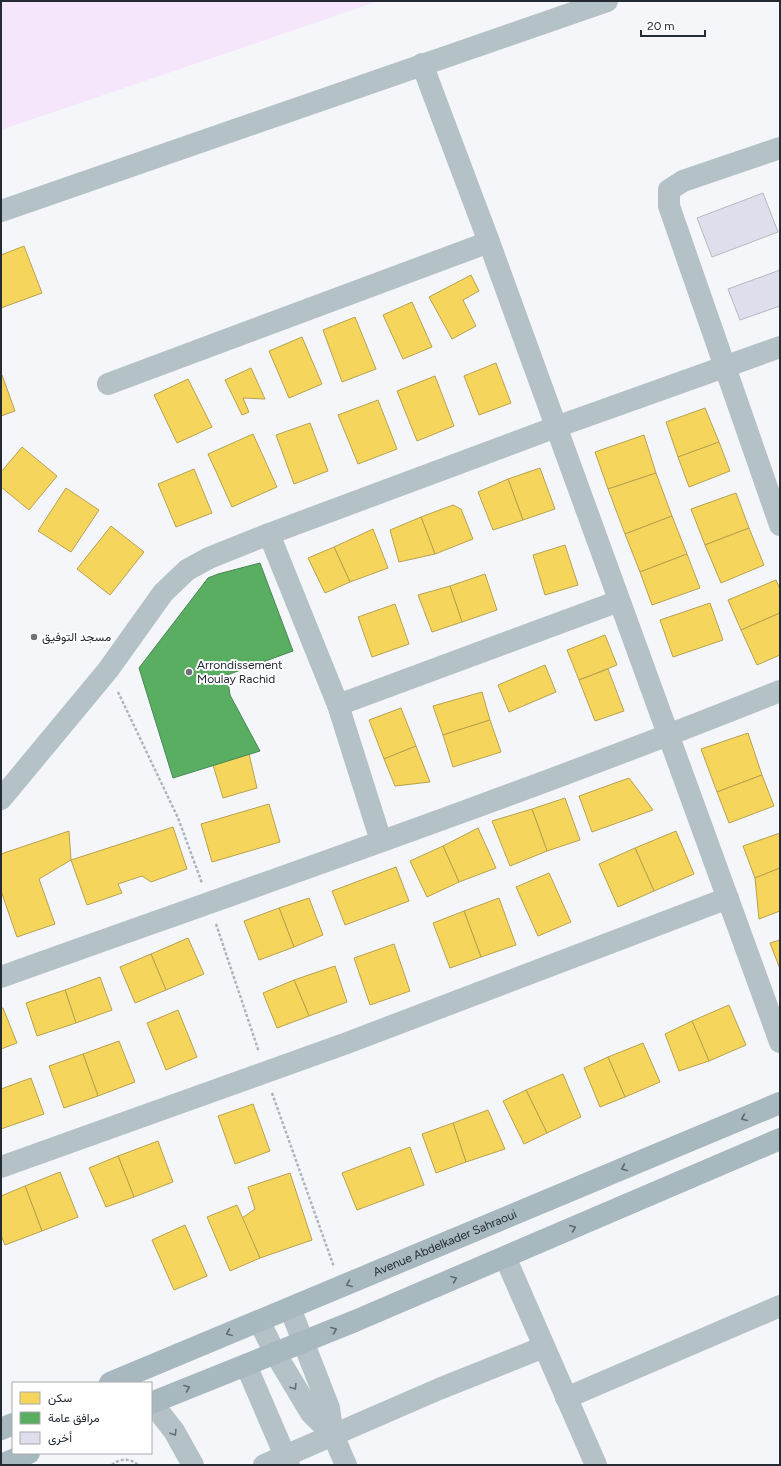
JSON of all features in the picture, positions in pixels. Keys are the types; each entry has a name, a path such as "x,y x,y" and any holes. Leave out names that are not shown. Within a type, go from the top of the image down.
{"main road":[{"name":"Avenue Abdelkader Sahraoui","path":"112,1382 780,1103"},
{"path":"152,1403 355,1321 780,1139"},
{"path":"1,1429 12,1424"},
{"path":"1,1465 27,1454"}],"street":[{"path":"1,211 607,1"},
{"path":"422,64 489,242 780,1042"},
{"path":"780,148 683,182 669,190 669,206 780,525"},
{"path":"108,384 489,242"},
{"path":"1,799 108,670 163,593 187,570 209,558 269,534 556,427 780,347"},
{"path":"269,534 338,705 381,841"},
{"path":"338,705 619,601"},
{"path":"1,977 381,841 668,736 780,691"},
{"path":"1,1167 362,1037 728,898"},
{"path":"504,1257 596,1465"},
{"path":"566,1398 780,1306"},
{"path":"290,1308 329,1408 333,1435 346,1465"},
{"path":"259,1321 275,1353 311,1413 333,1435"},
{"path":"264,1465 287,1460 333,1435 439,1389 544,1347"},
{"path":"246,1365 287,1460"},
{"path":"152,1403 174,1431 193,1465"}],"path":[{"path":"108,670 178,818 209,903 265,1072 341,1287"},
{"path":"112,1465 117,1461 124,1459 131,1460 138,1465"}],"shaded area":[{"path":"1,1 379,1 1,130"}],"building: سكن":[{"path":"24,246 42,293 1,308 1,255"},
{"path":"471,275 479,291 463,300 476,326 452,339 429,297"},
{"path":"412,302 432,347 403,359 383,315"},
{"path":"355,317 376,369 342,382 323,330"},
{"path":"302,337 322,384 289,398 269,351"},
{"path":"496,363 511,403 479,415 464,376"},
{"path":"251,368 265,399 243,398 249,412 242,415 225,380"},
{"path":"1,375 15,411 1,416"},
{"path":"435,376 454,426 417,441 397,391"},
{"path":"188,379 212,427 177,443 154,395"},
{"path":"378,400 397,449 358,464 338,415"},
{"path":"705,408 719,442 678,457 666,422"},
{"path":"310,423 328,471 294,484 276,435"},
{"path":"253,434 277,487 232,507 208,454"},
{"path":"644,435 656,473 608,489 595,452"},
{"path":"719,442 730,471 689,487 678,457"},
{"path":"22,447 57,476 29,510 1,487 1,472"},
{"path":"540,468 555,509 523,520 508,479"},
{"path":"194,469 212,513 176,527 158,484"},
{"path":"656,473 672,516 625,534 608,489"},
{"path":"508,479 523,520 493,530 478,492"},
{"path":"66,488 99,510 71,552 38,531"},
{"path":"736,493 749,528 705,545 691,509"},
{"path":"453,505 461,509 473,539 435,554 421,517"},
{"path":"672,516 687,554 640,572 625,534"},
{"path":"421,517 435,554 399,562 390,530"},
{"path":"111,526 144,552 110,595 77,569"},
{"path":"749,528 764,565 721,583 705,545"},
{"path":"373,529 388,568 350,582 334,547"},
{"path":"565,545 578,585 545,595 533,555"},
{"path":"334,547 350,582 325,593 308,558"},
{"path":"687,554 700,588 652,605 640,572"},
{"path":"485,574 497,610 462,622 450,586"},
{"path":"776,580 780,589 780,613 741,630 728,600"},
{"path":"450,586 462,622 432,632 418,595"},
{"path":"710,603 723,640 673,657 660,620"},
{"path":"395,604 409,644 372,657 358,617"},
{"path":"780,613 780,655 757,665 741,630"},
{"path":"605,635 617,665 579,680 567,650"},
{"path":"545,665 556,692 509,712 498,685"},
{"path":"608,669 624,711 595,721 579,680"},
{"path":"482,692 490,720 443,735 433,706"},
{"path":"401,708 416,746 384,759 369,720"},
{"path":"490,720 501,752 453,767 443,735"},
{"path":"748,733 762,775 717,792 701,749"},
{"path":"416,746 430,782 395,786 384,759"},
{"path":"249,754 257,788 223,798 213,765"},
{"path":"762,775 774,806 729,823 717,792"},
{"path":"629,778 653,810 592,832 579,796"},
{"path":"565,798 580,840 547,851 532,809"},
{"path":"269,804 280,842 212,862 201,824"},
{"path":"532,809 547,851 510,866 492,821"},
{"path":"173,827 187,869 151,882 142,876 118,884 122,893 87,905 71,860"},
{"path":"478,828 496,868 459,882 443,846"},
{"path":"69,831 71,860 39,879 55,924 17,937 1,891 1,854"},
{"path":"676,831 694,874 654,891 635,848"},
{"path":"780,833 780,868 755,878 743,846"},
{"path":"443,846 459,882 427,897 410,861"},
{"path":"635,848 654,891 618,907 599,864"},
{"path":"396,867 409,901 345,925 332,891"},
{"path":"780,868 780,911 759,919 755,878"},
{"path":"549,873 571,922 538,936 516,887"},
{"path":"309,898 323,935 294,947 279,908"},
{"path":"499,898 516,945 481,957 464,911"},
{"path":"279,908 294,947 259,960 244,921"},
{"path":"464,911 481,957 450,968 433,923"},
{"path":"188,938 204,974 166,990 151,954"},
{"path":"780,940 780,969 770,943"},
{"path":"394,944 410,991 370,1005 354,958"},
{"path":"151,954 166,990 135,1003 120,967"},
{"path":"335,966 347,1002 309,1016 294,980"},
{"path":"100,977 112,1010 76,1023 65,990"},
{"path":"294,980 309,1016 277,1028 263,993"},
{"path":"65,990 76,1023 37,1036 26,1003"},
{"path":"729,1005 746,1045 709,1061 692,1021"},
{"path":"1,1008 3,1008 17,1043 1,1049"},
{"path":"178,1010 197,1057 166,1070 147,1023"},
{"path":"692,1021 709,1061 679,1071 665,1034"},
{"path":"119,1041 135,1082 98,1096 83,1054"},
{"path":"643,1043 660,1082 625,1097 608,1057"},
{"path":"83,1054 98,1096 64,1108 49,1066"},
{"path":"608,1057 625,1097 600,1107 584,1068"},
{"path":"563,1074 581,1117 547,1133 526,1090"},
{"path":"31,1078 44,1114 1,1129 1,1089"},
{"path":"526,1090 547,1133 524,1144 503,1101"},
{"path":"253,1104 270,1151 235,1164 218,1116"},
{"path":"488,1110 505,1149 466,1162 453,1123"},
{"path":"453,1123 466,1162 436,1173 422,1134"},
{"path":"158,1141 173,1182 134,1197 118,1156"},
{"path":"410,1147 424,1185 357,1210 342,1173"},
{"path":"118,1156 134,1197 106,1207 89,1168"},
{"path":"60,1172 78,1217 42,1231 25,1186"},
{"path":"290,1173 312,1240 260,1258 242,1218 255,1209 248,1187"},
{"path":"25,1186 42,1231 5,1245 1,1235 1,1196"},
{"path":"237,1205 260,1258 230,1271 207,1217"},
{"path":"185,1225 207,1276 174,1290 152,1240"}],"building: مرافق عامة":[{"name":"Arrondissement Moulay Rachid","path":"260,563 293,651 227,675 230,695 260,751 173,778 139,668 208,578"}],"building: أخرى":[{"path":"763,193 778,232 712,257 697,218"},
{"path":"780,270 780,306 740,320 728,289"}],"place":[{"name":"مسجد التوفيق","path":"34,637"},
{"name":"Arrondissement Moulay Rachid","path":"189,672"}]}
